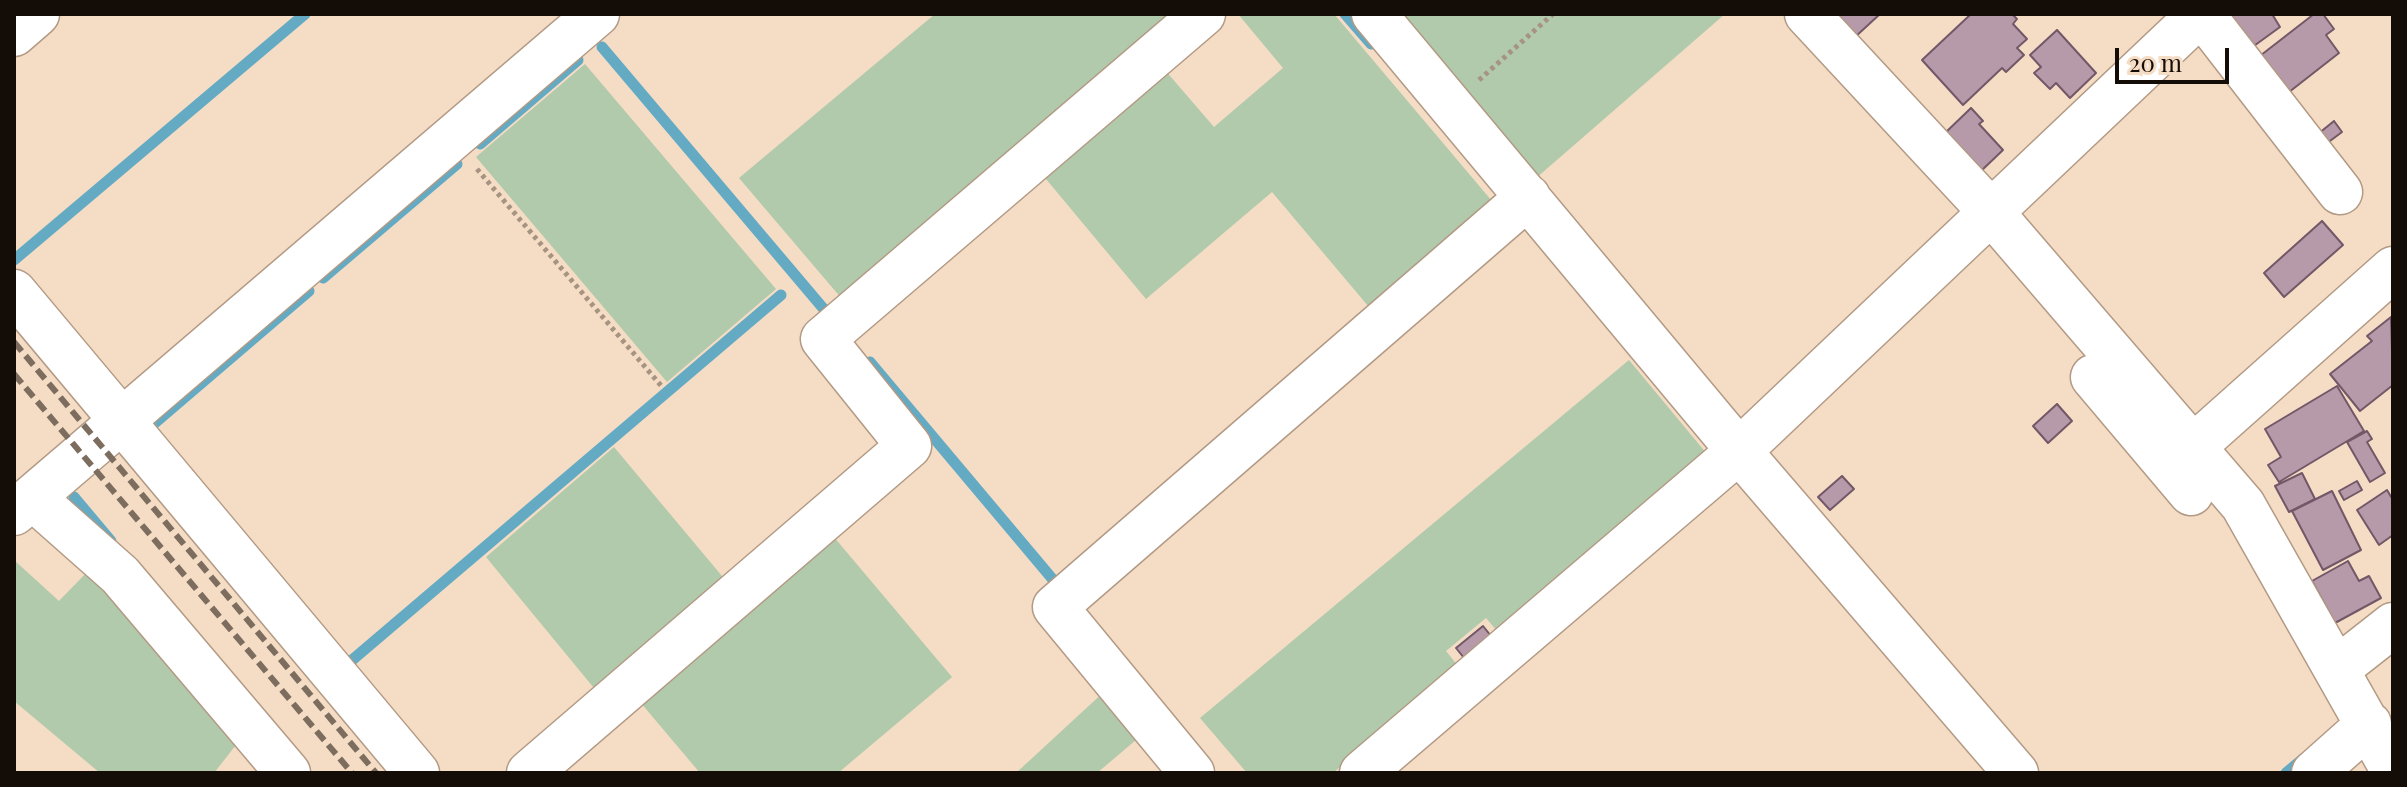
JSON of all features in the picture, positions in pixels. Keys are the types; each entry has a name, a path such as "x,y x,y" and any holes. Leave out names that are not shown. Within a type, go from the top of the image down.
{"street":[{"path":"14,34 37,14"},
{"path":"288,773 120,575 21,504 597,14"},
{"path":"529,773 909,446 823,339 1203,14"},
{"path":"1374,14 1739,451 2016,773"},
{"path":"1807,14 1981,222 2191,493"},
{"path":"1362,773 1739,451 2201,14 2340,192"},
{"path":"1192,773 1055,607 1528,197"},
{"path":"1981,222 2193,447 2243,505 2393,770"},
{"path":"2193,447 2393,269"},
{"path":"14,292 417,773"},
{"path":"2337,669 2393,625"},
{"path":"2314,773 2369,724"}],"path":[{"path":"1451,104 1553,14"},
{"path":"451,139 663,388"}],"green space":[{"path":"935,14 1189,14 848,306 739,178"},
{"path":"1238,14 1334,14 1497,207 1374,313 1272,192 1146,299 1036,167 1158,62 1214,127 1283,68"},
{"path":"1397,14 1725,14 1535,179"},
{"path":"585,64 776,289 667,382 476,157"},
{"path":"1629,360 1707,454 1498,632 1486,618 1446,651 1458,666 1333,773 1247,773 1200,718"},
{"path":"614,447 732,588 603,699 486,557"},
{"path":"828,530 952,677 838,773 700,773 635,696"},
{"path":"14,560 59,601 89,570 243,736 214,773 100,773 14,701"},
{"path":"1106,690 1143,734 1097,773 1016,773"}],"building":[{"path":"1832,14 1880,14 1854,38"},
{"path":"1971,14 2012,14 2017,19 2013,24 2027,39 2017,48 2024,55 2006,72 2002,68 1963,105 1922,60"},
{"path":"2221,14 2272,14 2280,27 2247,51"},
{"path":"2314,14 2323,14 2334,29 2326,35 2339,53 2284,96 2256,59"},
{"path":"2057,30 2096,73 2070,98 2056,83 2050,89 2034,73 2041,67 2030,55"},
{"path":"1971,108 1983,121 1979,124 2003,150 1980,172 1944,134"},
{"path":"2334,121 2342,132 2326,144 2318,134"},
{"path":"2322,221 2343,245 2284,297 2264,273"},
{"path":"2391,317 2393,385 2360,411 2330,374 2372,341 2367,336"},
{"path":"2337,386 2364,431 2279,482 2268,465 2281,457 2265,429"},
{"path":"2057,404 2072,421 2048,443 2033,426"},
{"path":"2367,431 2372,439 2367,442 2385,473 2370,482 2347,442"},
{"path":"2302,473 2315,499 2289,512 2275,486"},
{"path":"1842,476 1854,489 1830,510 1818,497"},
{"path":"2357,481 2362,490 2344,500 2339,491"},
{"path":"2387,490 2393,500 2393,535 2379,545 2357,510"},
{"path":"2332,491 2361,550 2323,570 2292,511"},
{"path":"2348,561 2359,581 2369,576 2381,598 2335,623 2312,581"},
{"path":"1483,626 1491,636 1464,658 1456,648"}],"waterway":[{"path":"14,260 305,14"},
{"path":"1345,14 1371,44"},
{"path":"602,47 828,314"},
{"path":"480,144 578,60"},
{"path":"323,278 457,164"},
{"path":"156,434 150,427 309,291"},
{"path":"351,661 781,295"},
{"path":"870,362 1055,582"},
{"path":"74,497 111,541"},
{"path":"2286,773 2304,758"}],"railway":[{"path":"14,342 376,773"},
{"path":"14,374 352,773"}]}
